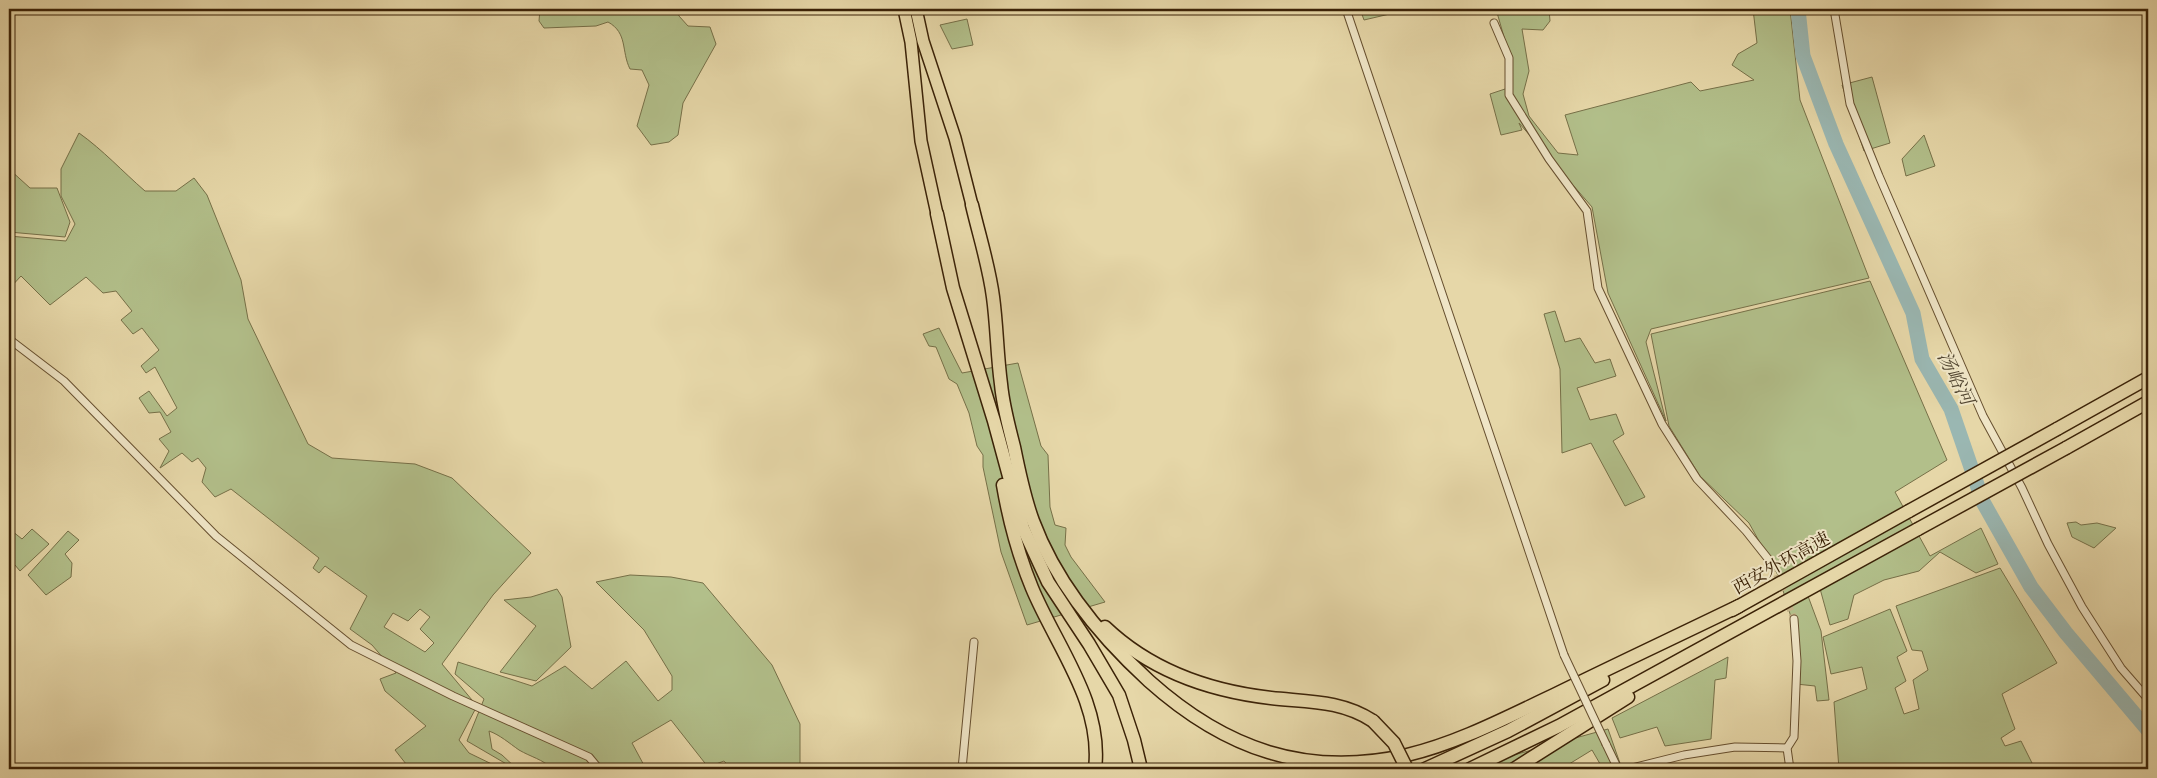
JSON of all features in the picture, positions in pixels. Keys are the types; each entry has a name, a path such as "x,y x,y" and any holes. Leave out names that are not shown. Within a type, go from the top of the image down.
{"highway":[{"path":"904,9 911,42 921,141 953,288 994,421 1016,505 1031,547 1058,598 1089,644 1119,695 1134,740 1141,769"},
{"path":"916,9 923,41 955,138 993,294 1003,400 1025,497 1038,532 1069,589 1095,626 1156,687 1201,722 1234,740 1267,754 1287,759 1321,764 1389,759 1445,743 1506,717 1739,606"},
{"name":"西安外环高速","path":"1425,769 1508,731 1739,606 2148,378"},
{"name":"西安外环高速","path":"1470,769 1559,726 2148,402"},
{"path":"994,421 1005,496 1014,539 1032,588 1084,694 1094,730 1095,769"},
{"path":"1069,589 1122,642 1153,663 1177,674 1228,692 1330,703 1357,711 1373,721 1394,743 1407,769"},
{"path":"1514,769 1717,639"}],"street":[{"path":"1346,9 1564,655 1618,769"},
{"path":"1834,9 1850,104 1879,176 1983,416 2082,607 2121,668 2148,699"},
{"path":"1494,23 1509,58 1509,95 1549,158 1587,210 1598,288 1662,424 1697,479 1746,531 1773,565"},
{"path":"9,339 64,381 216,536 351,645 453,696 589,758 599,769"},
{"path":"1790,769 1787,748 1794,737 1797,661 1794,620"},
{"path":"962,769 974,642"},
{"path":"1628,769 1684,755 1735,747 1787,748"}],"green space":[{"path":"540,9 677,9 679,16 688,26 710,27 716,44 683,103 678,135 669,142 651,145 637,126 649,85 642,70 630,69 619,31 614,26 608,22 596,26 544,28 539,21"},
{"path":"1360,9 1411,9 1364,20"},
{"path":"1496,9 1549,9 1550,21 1543,30 1522,29 1529,71 1523,94 1529,116 1558,153 1578,155 1565,115 1691,82 1700,91 1754,80 1732,65 1738,54 1757,43 1753,9 1790,9 1800,100 1869,278 1651,329 1646,342 1666,421 1608,293 1592,207 1519,123 1522,130 1501,135 1490,94 1508,88 1512,65"},
{"path":"967,19 973,45 952,49 940,25"},
{"path":"1872,77 1890,143 1864,151 1842,85"},
{"path":"79,133 145,191 176,191 194,178 207,195 241,280 248,319 308,444 332,458 415,464 452,478 531,553 493,595 442,664 477,706 459,740 469,753 502,769 410,769 395,750 426,726 385,691 380,679 396,673 372,645 350,629 367,596 325,566 319,573 313,568 319,558 231,489 215,497 202,482 206,468 198,458 192,462 182,453 160,468 169,451 159,439 171,432 160,412 149,413 139,398 149,391 167,416 177,408 155,367 146,373 141,366 159,350 142,328 133,334 121,320 132,311 116,291 103,293 86,277 50,305 21,276 9,289 9,236 66,241 75,224 61,196 61,169","holes":["420,609 430,617 420,629 434,643 425,652 384,627 393,613 408,621"]},
{"path":"1924,135 1935,166 1906,176 1902,159"},
{"path":"9,169 30,188 57,188 70,222 65,237 9,232"},
{"path":"1870,281 1947,460 1895,492 1930,556 1981,528 1998,564 1976,573 1940,552 1919,571 1884,580 1854,595 1848,619 1830,625 1819,585 1805,588 1821,631 1829,700 1817,701 1815,686 1796,684 1799,644 1779,577 1749,523 1700,476 1669,426 1651,334"},
{"path":"1555,311 1565,342 1580,338 1595,363 1610,359 1616,376 1577,388 1590,420 1616,414 1624,434 1613,441 1645,497 1625,506 1591,443 1562,453 1560,369 1544,314"},
{"path":"939,328 962,373 1018,363 1041,446 1048,455 1050,507 1055,525 1066,528 1065,545 1071,557 1105,602 1027,625 1001,552 983,467 983,455 977,446 969,413 957,384 949,379 936,347 929,346 923,334"},
{"path":"2076,522 2081,525 2097,523 2116,528 2094,548 2072,537 2067,523"},
{"path":"32,529 49,544 20,571 9,558 9,535 12,531 22,539"},
{"path":"68,531 79,540 65,554 72,563 71,577 46,595 28,575"},
{"path":"2000,568 2057,663 2002,694 2015,729 2001,738 2005,746 2021,741 2035,769 1839,769 1834,702 1867,689 1862,667 1831,674 1823,637 1890,609 1907,651 1897,657 1906,681 1895,688 1904,714 1919,709 1913,680 1928,670 1922,651 1912,650 1896,606"},
{"path":"630,575 671,577 703,583 772,665 800,724 800,769 731,769 724,761 708,767 671,720 632,743 646,769 553,769 489,731 492,749 502,755 517,769 515,769 467,741 484,699 455,674 458,662 532,686 565,666 592,689 626,661 658,701 672,690 672,676 644,630 596,582"},
{"path":"557,589 562,597 571,647 536,681 500,672 536,626 504,600 531,597"},
{"path":"1728,657 1726,678 1715,680 1711,739 1665,746 1657,727 1620,738 1612,718"},
{"path":"1608,729 1622,769 1603,769 1592,750 1561,769 1463,769"}],"waterway":[{"name":"汤峪河","path":"1798,9 1803,56 1836,144 1913,313 1922,359 1951,409 1983,502 2031,587 2066,633 2148,730"}],"tunnel":[{"path":"1773,565 1794,619"}]}
